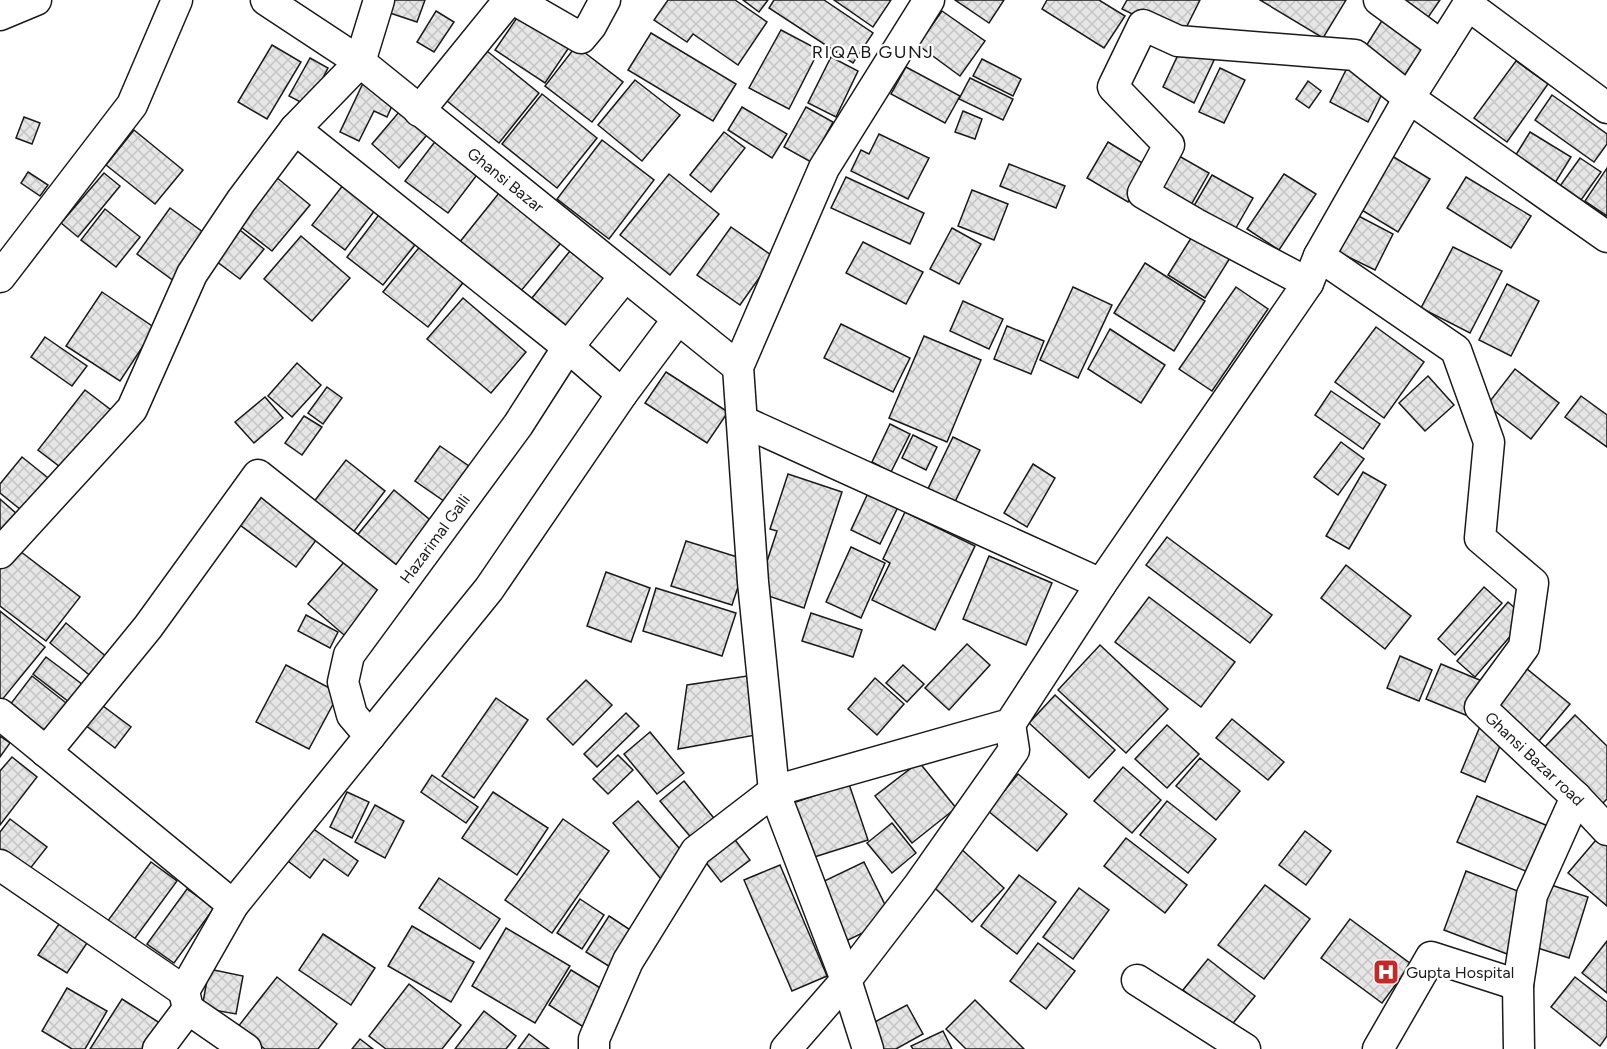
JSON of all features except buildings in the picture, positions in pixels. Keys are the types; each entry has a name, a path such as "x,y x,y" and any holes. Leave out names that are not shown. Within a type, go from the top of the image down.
{"street":[{"path":"0,15 36,0"},
{"path":"0,277 132,105 177,0"},
{"name":"Ghansi Bazar","path":"266,0 360,62 738,367"},
{"path":"0,553 132,409 192,274 241,201 295,129 360,62 379,0"},
{"path":"419,111 509,0"},
{"path":"515,0 581,38 591,26 605,0"},
{"path":"868,1049 846,980 774,791 753,582 738,367 824,168 930,0"},
{"path":"1379,0 1442,46"},
{"path":"594,1049 594,1039 628,961 696,851 774,791 1010,724 1101,584 1308,283 1319,256 1409,98 1469,3 1607,108"},
{"path":"1308,283 1196,224 1143,193 1169,145 1113,87 1143,25 1178,41 1355,55 1409,98 1607,237"},
{"path":"295,129 568,347 622,394"},
{"name":"Ghansi Bazar road","path":"1319,256 1456,350 1490,442 1480,538 1533,583 1524,647 1480,707 1576,797 1607,830"},
{"name":"Hazarimal Galli","path":"370,736 352,715 344,682 349,655 518,425 568,347 625,276"},
{"path":"158,1049 186,1000 233,905 489,589 622,394 678,319"},
{"path":"742,421 1101,584"},
{"path":"46,752 148,627 258,475 399,587"},
{"path":"0,714 233,905"},
{"path":"786,1049 846,980 919,885 1014,750 1010,724"},
{"path":"1519,1049 1518,985 1532,895 1576,797"},
{"path":"0,865 186,1000 246,1049"},
{"path":"1378,1049 1431,957 1518,985"},
{"path":"1137,980 1245,1049"}],"place":[{"name":"Gupta Hospital","path":"1386,972"}],"district":[{"name":"RIQAB GUNJ","path":"873,52"}]}
